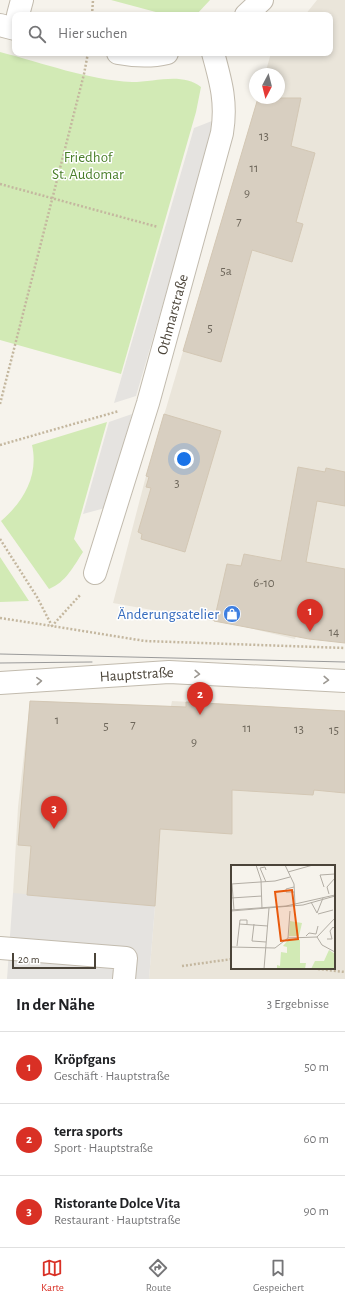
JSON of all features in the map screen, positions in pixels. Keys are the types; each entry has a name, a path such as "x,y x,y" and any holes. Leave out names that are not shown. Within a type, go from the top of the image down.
{"street":[{"path":"19,12 22,0"},
{"path":"249,12 262,0"},
{"path":"0,25 12,28"},
{"name":"Othmarstraße","path":"95,573 148,403 222,133 225,113 224,94 214,56"},
{"name":"Hauptstraße","path":"0,683 169,672 345,681"},
{"path":"0,948 126,958 124,979"}],"path":[{"path":"92,12 93,0"},
{"path":"0,404 17,345 87,56"},
{"path":"0,184 158,227"},
{"path":"0,445 148,403"},
{"path":"0,540 37,597 52,626"},
{"path":"52,626 78,598 95,573"},
{"path":"0,618 145,641 345,648"},
{"path":"182,966 231,959"},
{"path":"319,969 345,972"}],"shaded area":[{"path":"317,0 345,0 345,643 296,636 295,639 241,626 113,603 146,476 256,104 285,104 285,68 267,68 270,56 333,56 333,12 307,12"},
{"path":"217,119 136,396 114,403 194,128"},
{"path":"132,414 105,508 83,514 109,422"},
{"path":"30,701 171,706 172,701 345,711 345,979 149,979 155,906 13,894 18,807"},
{"path":"13,893 155,906 149,979 7,979"}],"green space":[{"path":"111,0 210,0 199,12 156,12"},
{"name":"Friedhof St. Audomar","path":"0,52 82,75 115,81 141,82 177,79 194,82 201,87 196,112 121,374 0,340"},
{"path":"107,422 74,539 83,552 65,578 49,589 1,521 9,514 27,488 33,467 34,456 32,445"},
{"path":"0,557 29,601 0,602"}],"building":[{"path":"285,98 301,98 291,146 315,153 296,222 303,224 292,262 252,250 221,362 183,351 256,104 285,104"},
{"path":"164,414 221,431 185,552 141,539 142,534 138,532 151,488 146,487 149,477 146,476"},
{"path":"298,467 325,472 326,468 345,472 345,506 317,501 306,562 345,569 345,643 309,639 214,621 227,564 241,566 244,554 281,561"},
{"path":"30,701 186,707 186,702 345,711 345,793 314,790 313,795 232,790 232,834 160,829 155,906 27,895 31,846 18,845"}],"tram line":[{"path":"0,654 345,662"},
{"path":"0,663 92,662"}],"place":[{"name":"Änderungsatelier","path":"232,614"},
{"name":"Kröpfgans","path":"310,632"},
{"name":"terra sports","path":"200,715"},
{"name":"Ristorante Dolce Vita","path":"54,829"}]}
